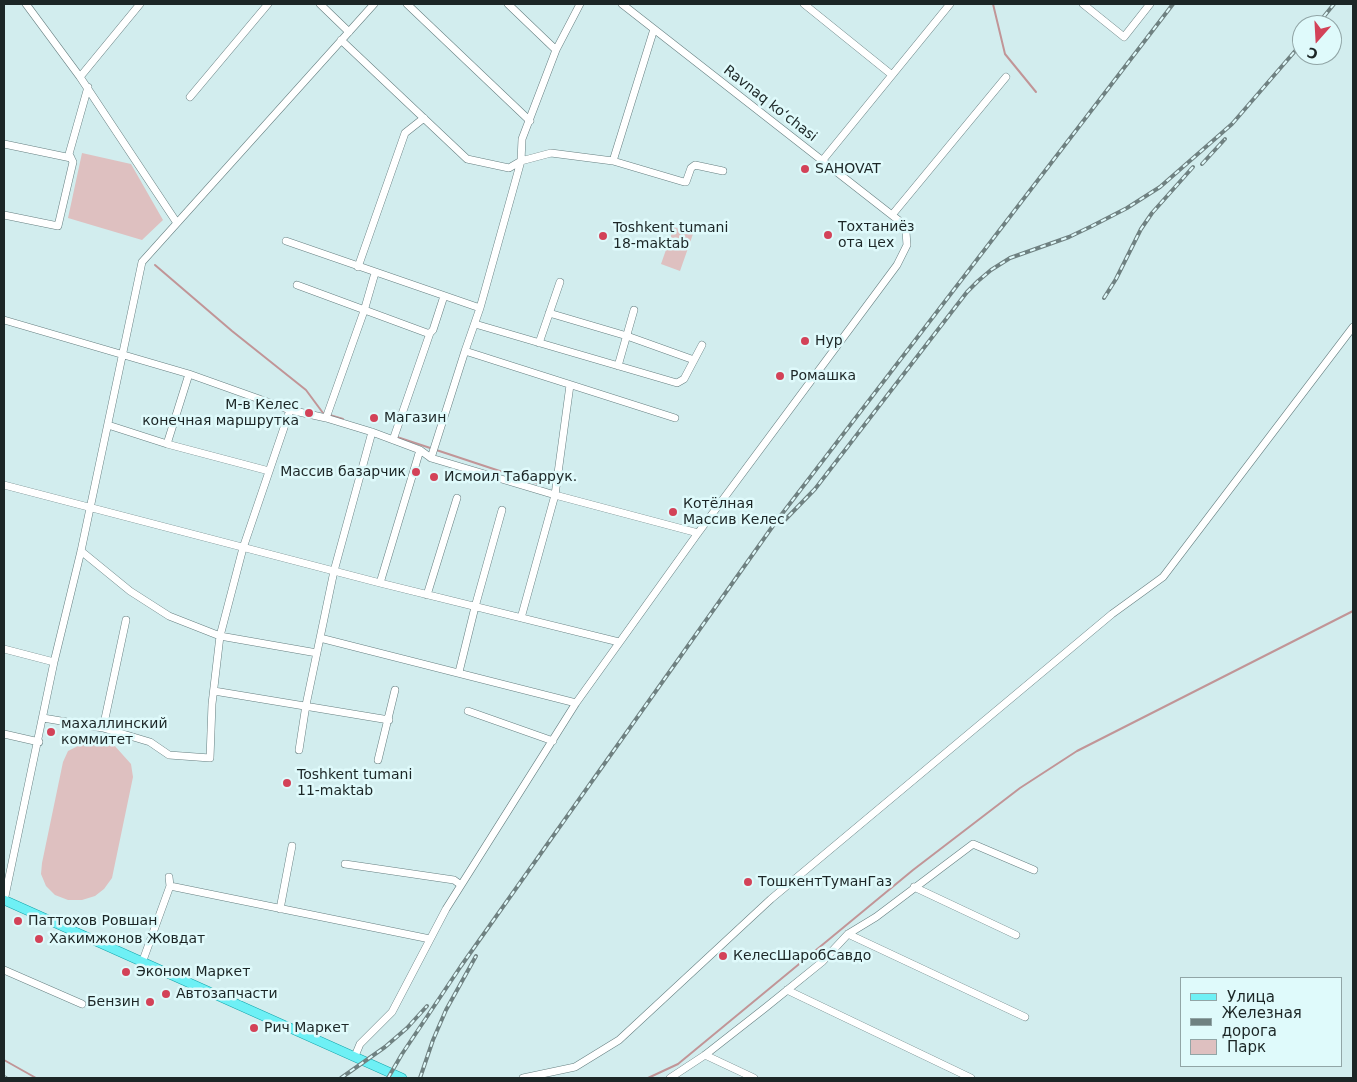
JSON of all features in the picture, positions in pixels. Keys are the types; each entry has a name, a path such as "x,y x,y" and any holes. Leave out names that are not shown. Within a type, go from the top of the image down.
{"main road":[{"path":"4,900 402,1078"}],"street":[{"path":"26,4 88,87 177,223"},
{"path":"80,77 140,4"},
{"path":"190,97 268,4"},
{"path":"320,4 349,32"},
{"path":"4,900 142,262 374,4"},
{"path":"407,4 530,121"},
{"path":"508,4 556,50"},
{"path":"431,458 464,351 480,308 521,161 522,139 556,50 580,4"},
{"name":"Ravnaq ko‘chasi","path":"622,4 902,223 908,241 897,265 698,532"},
{"path":"804,4 892,75"},
{"path":"822,161 950,4"},
{"path":"1083,4 1124,38 1150,4"},
{"path":"613,161 654,29"},
{"path":"341,40 467,159 509,168 521,161 551,154 613,161 684,182 686,182 691,168 696,165 722,171"},
{"path":"892,215 1006,77"},
{"path":"4,215 58,226 73,162 69,154 88,87"},
{"path":"358,267 405,132 424,118"},
{"path":"4,144 71,158"},
{"path":"286,241 480,308"},
{"path":"326,418 376,273"},
{"path":"539,343 560,282"},
{"path":"297,285 364,311 430,333"},
{"path":"393,440 430,333 434,330 444,296"},
{"path":"618,366 634,310"},
{"path":"549,313 627,336 694,360"},
{"path":"4,320 189,374 290,410 326,418 372,432 420,450 431,458 555,495 698,532 576,703 460,885 392,1012 360,1044 355,1056"},
{"path":"474,324 677,383 684,379 702,345"},
{"path":"523,1078 575,1067 619,1040 770,899 1112,614 1163,577 1353,326"},
{"path":"464,351 675,418"},
{"path":"167,444 189,374"},
{"path":"521,618 555,495 570,385"},
{"path":"43,718 103,728 150,742 169,755 210,758 220,636 243,548 290,410"},
{"path":"108,425 167,444 269,471"},
{"path":"300,750 306,705 334,571 372,432"},
{"path":"380,583 420,450"},
{"path":"4,485 427,595 619,642"},
{"path":"427,595 457,498"},
{"path":"459,672 502,510"},
{"path":"81,551 130,591 169,616 220,636 317,653"},
{"path":"103,728 126,620"},
{"path":"320,638 576,703"},
{"path":"4,649 54,662"},
{"path":"378,760 395,690"},
{"path":"214,691 388,720"},
{"path":"468,711 553,741"},
{"path":"4,734 39,742"},
{"path":"670,1078 705,1055 822,962 848,934 876,917 973,844 1034,870"},
{"path":"280,909 292,846"},
{"path":"345,864 454,880 460,885"},
{"path":"142,963 170,886 169,877"},
{"path":"170,886 430,939"},
{"path":"914,887 1016,934"},
{"path":"848,934 1025,1017"},
{"path":"4,970 82,1004"},
{"path":"786,990 971,1078"},
{"path":"705,1055 754,1078"}],"green space":[{"path":"82,153 131,164 163,220 142,240 68,218"},
{"path":"674,227 693,234 680,271 661,264"},
{"path":"90,740 114,745 131,764 133,777 112,878 104,889 95,896 82,900 68,900 55,895 46,886 41,874 42,863 63,762 68,751"}],"waterway":[{"path":"993,4 1005,54 1036,92"},
{"path":"155,265 232,331 306,390 323,413 343,419"},
{"path":"397,437 539,484"},
{"path":"648,1078 678,1064 913,870 1020,788 1077,751 1353,611"},
{"path":"4,1060 36,1078"}],"railway":[{"path":"388,1078 461,966 775,523 1173,4"},
{"path":"1325,15 1334,4"},
{"path":"781,524 815,489 967,292 978,281 1010,258 1069,237 1127,208 1160,187 1232,124 1292,55"},
{"path":"1202,164 1225,139"},
{"path":"1104,298 1116,279 1141,229 1152,213 1193,167"},
{"path":"420,1078 446,1010 476,956"},
{"path":"341,1078 385,1047 407,1028 427,1006"}],"place":[{"name":"SAHOVAT","path":"805,169"},
{"name":"Тохтаниёз ота цех","path":"828,235"},
{"name":"Toshkent tumani 18-maktab","path":"603,236"},
{"name":"Нур","path":"805,341"},
{"name":"Ромашка","path":"780,376"},
{"name":"М-в Келес конечная маршрутка","path":"309,413"},
{"name":"Магазин","path":"374,418"},
{"name":"Массив базарчик","path":"416,472"},
{"name":"Исмоил Табаррук.","path":"434,477"},
{"name":"Котёлная Массив Келес","path":"673,512"},
{"name":"махаллинский коммитет","path":"51,732"},
{"name":"Toshkent tumani 11-maktab","path":"287,783"},
{"name":"ТошкентТуманГаз","path":"748,882"},
{"name":"Паттохов Ровшан","path":"18,921"},
{"name":"Хакимжонов Жовдат","path":"39,939"},
{"name":"КелесШаробСавдо","path":"723,956"},
{"name":"Эконом Маркет","path":"126,972"},
{"name":"Автозапчасти","path":"166,994"},
{"name":"Бензин","path":"150,1002"},
{"name":"Рич Маркет","path":"254,1028"}]}
